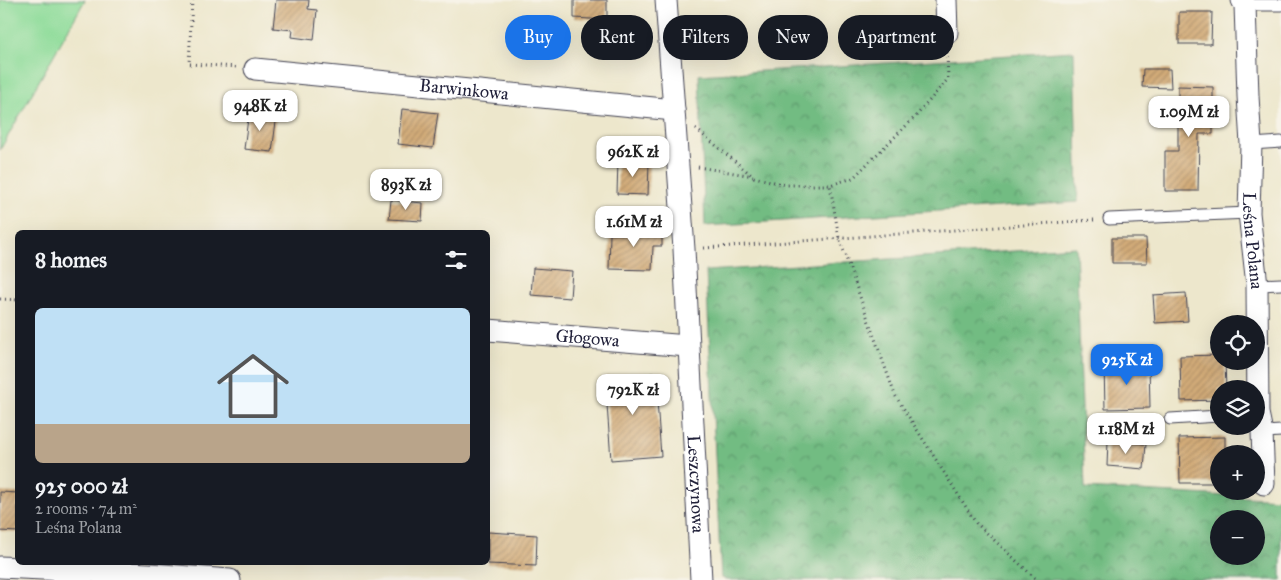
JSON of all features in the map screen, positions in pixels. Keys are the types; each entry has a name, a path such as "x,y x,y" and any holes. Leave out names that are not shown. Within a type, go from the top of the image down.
{"street":[{"name":"Leszczynowa","path":"666,0 684,249 701,580"},
{"path":"946,0 946,15"},
{"name":"Leśna Polana","path":"1244,3 1251,144 1249,213 1257,285 1262,380"},
{"name":"Barwinkowa","path":"255,69 674,110"},
{"name":"Głogowa","path":"490,330 688,346"},
{"path":"0,567 230,580"}],"lane":[{"path":"1244,3 1281,5"},
{"path":"1251,144 1281,142"},
{"path":"1109,219 1249,213"},
{"path":"1257,285 1281,284"},
{"path":"1170,419 1210,417"}],"path":[{"path":"192,0 189,64 255,69"},
{"path":"678,163 754,176 786,185 830,185 853,178 916,116 948,79 948,60"},
{"path":"674,110 754,176"},
{"path":"830,185 839,238 895,395 976,523 1037,580"},
{"path":"684,249 1109,219"},
{"path":"0,299 15,300"}],"green space":[{"path":"0,0 85,0 0,150"},
{"path":"1074,51 1078,202 705,226 699,75"},
{"path":"1076,247 1085,488 1210,495 1210,500 1281,499 1281,580 728,580 721,578 706,271"}],"building":[{"path":"276,0 309,0 308,9 317,10 314,40 292,37 293,30 273,28"},
{"path":"574,0 607,0 607,15 581,15 581,18 574,18"},
{"path":"1179,12 1212,12 1211,44 1179,44"},
{"path":"1143,69 1170,69 1171,88 1142,87"},
{"path":"1178,86 1213,87 1213,134 1199,134 1198,191 1165,191 1165,151 1178,151"},
{"path":"402,109 438,113 433,148 398,144"},
{"path":"249,111 277,114 272,152 244,149"},
{"path":"618,160 649,161 648,195 617,194"},
{"path":"391,200 423,203 422,221 389,219"},
{"path":"626,227 662,228 662,246 653,246 652,270 609,269 610,234 625,234"},
{"path":"1112,238 1146,238 1147,263 1112,263"},
{"path":"533,268 572,271 570,298 531,295"},
{"path":"1186,293 1188,321 1155,323 1153,295"},
{"path":"1210,355 1210,370 1225,370 1226,380 1210,380 1210,400 1181,401 1180,356"},
{"path":"1149,363 1150,408 1105,409 1104,364"},
{"path":"655,373 661,456 611,460 605,377"},
{"path":"1225,437 1225,445 1210,445 1210,483 1180,483 1179,438"},
{"path":"1108,441 1146,444 1144,469 1107,466"},
{"path":"0,492 15,493 15,532 0,531"},
{"path":"490,532 537,535 536,566 490,564"}]}
